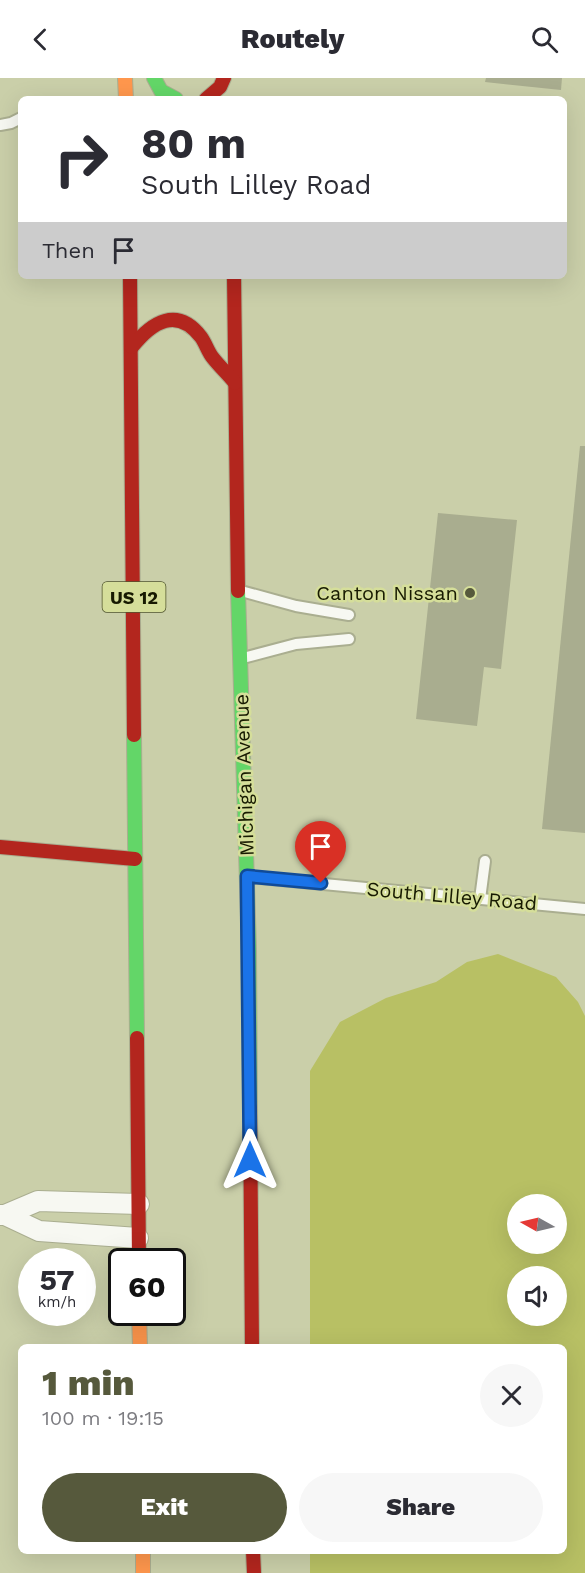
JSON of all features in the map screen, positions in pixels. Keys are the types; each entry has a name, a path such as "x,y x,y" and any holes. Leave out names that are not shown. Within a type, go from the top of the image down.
{"main road":[{"path":"125,78 126,96"},
{"path":"154,78 161,91 170,96"},
{"path":"210,96 220,87 224,78"},
{"path":"230,78 230,96"},
{"name":"US 12","path":"130,279 138,1248"},
{"name":"Michigan Avenue","path":"234,279 238,590 247,876 252,1344"},
{"path":"132,346 145,330 156,322 178,320 202,338 211,356 236,383"},
{"path":"0,847 135,859"},
{"path":"139,1326 140,1344"},
{"path":"143,1554 143,1573"},
{"path":"253,1554 254,1573"}],"street":[{"path":"3,1215 38,1201 139,1204"},
{"path":"3,1215 39,1231 138,1238"}],"lane":[{"path":"0,125 18,120"},
{"path":"238,590 296,606 348,615"},
{"path":"240,658 296,644 349,639"},
{"path":"480,899 485,861"},
{"name":"South Lilley Road","path":"247,876 585,909"}],"green space":[{"path":"498,954 556,977 578,1002 585,1016 585,1573 310,1573 310,1554 567,1554 567,1344 310,1344 310,1071 340,1022 386,998 436,982 467,962"}],"building":[{"path":"486,78 562,78 561,90 485,82"},
{"path":"580,446 585,446 585,833 542,829"},
{"name":"Canton Nissan","path":"438,513 517,520 501,669 484,667 477,726 416,719"}],"traffic: fast":[{"path":"154,78 161,91 170,96"},
{"path":"238,591 249,949 250,1108"},
{"path":"134,735 137,1038"}],"traffic: slow":[{"path":"125,78 126,96"},
{"path":"139,1326 140,1344"},
{"path":"143,1554 143,1573"}],"traffic: jam":[{"path":"210,96 220,87 224,78"},
{"path":"130,279 134,735"},
{"path":"234,279 238,591"},
{"path":"132,347 156,325 165,321 183,322 201,337 211,356 235,383"},
{"path":"0,847 135,859"},
{"path":"137,1038 139,1248"},
{"path":"250,1108 252,1344"},
{"path":"253,1554 254,1573"}],"place":[{"name":"Canton Nissan","path":"470,593"}],"route":[{"path":"250,1160 247,876 321,883"}]}
